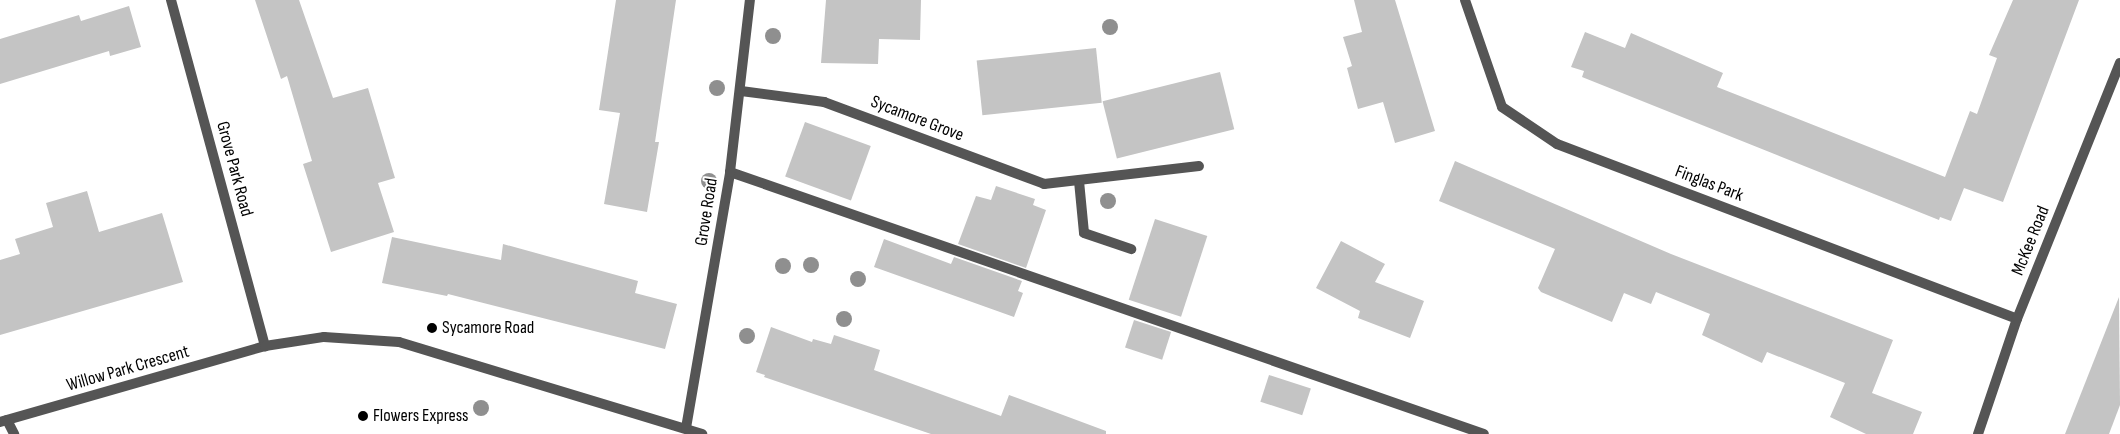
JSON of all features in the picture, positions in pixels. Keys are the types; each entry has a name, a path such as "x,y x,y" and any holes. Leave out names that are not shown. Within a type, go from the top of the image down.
{"street":[{"name":"Grove Park Road","path":"171,0 266,346"},
{"name":"Grove Road","path":"686,428 730,172 741,91 750,0"},
{"name":"Finglas Park","path":"1465,0 1502,107 1557,144 2017,319"},
{"name":"McKee Road","path":"1978,434 2017,319 2120,63"},
{"name":"Sycamore Grove","path":"741,91 824,102 1044,184 1199,166"},
{"path":"730,172 1484,434"},
{"path":"1079,181 1084,233 1131,249"},
{"path":"266,346 324,337 399,342 669,429 686,428 702,434"},
{"name":"Willow Park Crescent","path":"3,421 266,346"},
{"path":"3,421 14,434"}],"building":[{"path":"255,0 299,0 333,98 368,88 395,178 378,183 394,232 331,252 303,164 312,161 287,76 281,79"},
{"path":"616,0 676,0 655,142 659,142 647,212 604,204 620,113 599,110"},
{"path":"826,0 921,0 920,40 879,39 878,64 821,63"},
{"path":"1354,0 1395,0 1435,131 1395,143 1383,102 1358,109 1347,68 1352,66 1343,37 1362,32"},
{"path":"2013,0 2079,0 2003,202 1964,188 1951,221 1940,217 1939,220 1582,77 1584,71 1571,67 1585,32 1625,48 1631,33 1723,73 1717,87 1945,177 1970,111 1977,114 1997,58 1989,55"},
{"path":"129,6 141,47 110,56 109,51 0,84 0,39 79,15 81,21"},
{"path":"1096,48 1102,103 982,115 977,61"},
{"path":"1220,72 1234,129 1117,159 1103,101"},
{"path":"805,122 871,146 851,200 785,177"},
{"path":"1455,161 1671,254 1893,340 1872,393 1922,412 1913,434 1866,434 1830,417 1845,383 1767,352 1762,363 1702,335 1710,314 1656,292 1651,304 1624,293 1612,322 1541,292 1538,288 1555,249 1439,201"},
{"path":"996,186 1035,199 1033,205 1046,210 1026,268 958,244 976,196 991,200"},
{"path":"87,191 99,232 162,213 183,282 0,335 0,260 20,254 15,239 53,227 46,203"},
{"path":"1155,219 1207,236 1181,317 1129,300"},
{"path":"392,237 501,260 503,244 638,281 635,293 677,304 665,349 448,294 447,296 382,283"},
{"path":"884,239 951,264 954,257 1022,281 1018,291 1023,293 1014,317 874,267"},
{"path":"1341,241 1385,264 1375,282 1424,301 1410,338 1358,318 1360,311 1316,288"},
{"path":"2119,297 2120,405 2109,434 2065,434"},
{"path":"1134,320 1171,332 1162,360 1125,348"},
{"path":"771,327 812,342 813,339 831,344 834,335 880,350 874,370 1001,416 1009,395 1106,431 1106,434 931,434 764,377 765,375 756,372"},
{"path":"1269,375 1311,389 1302,415 1260,402"}],"place":[{"name":"Sycamore Road","path":"432,328"},
{"name":"Flowers Express","path":"363,416"}]}
